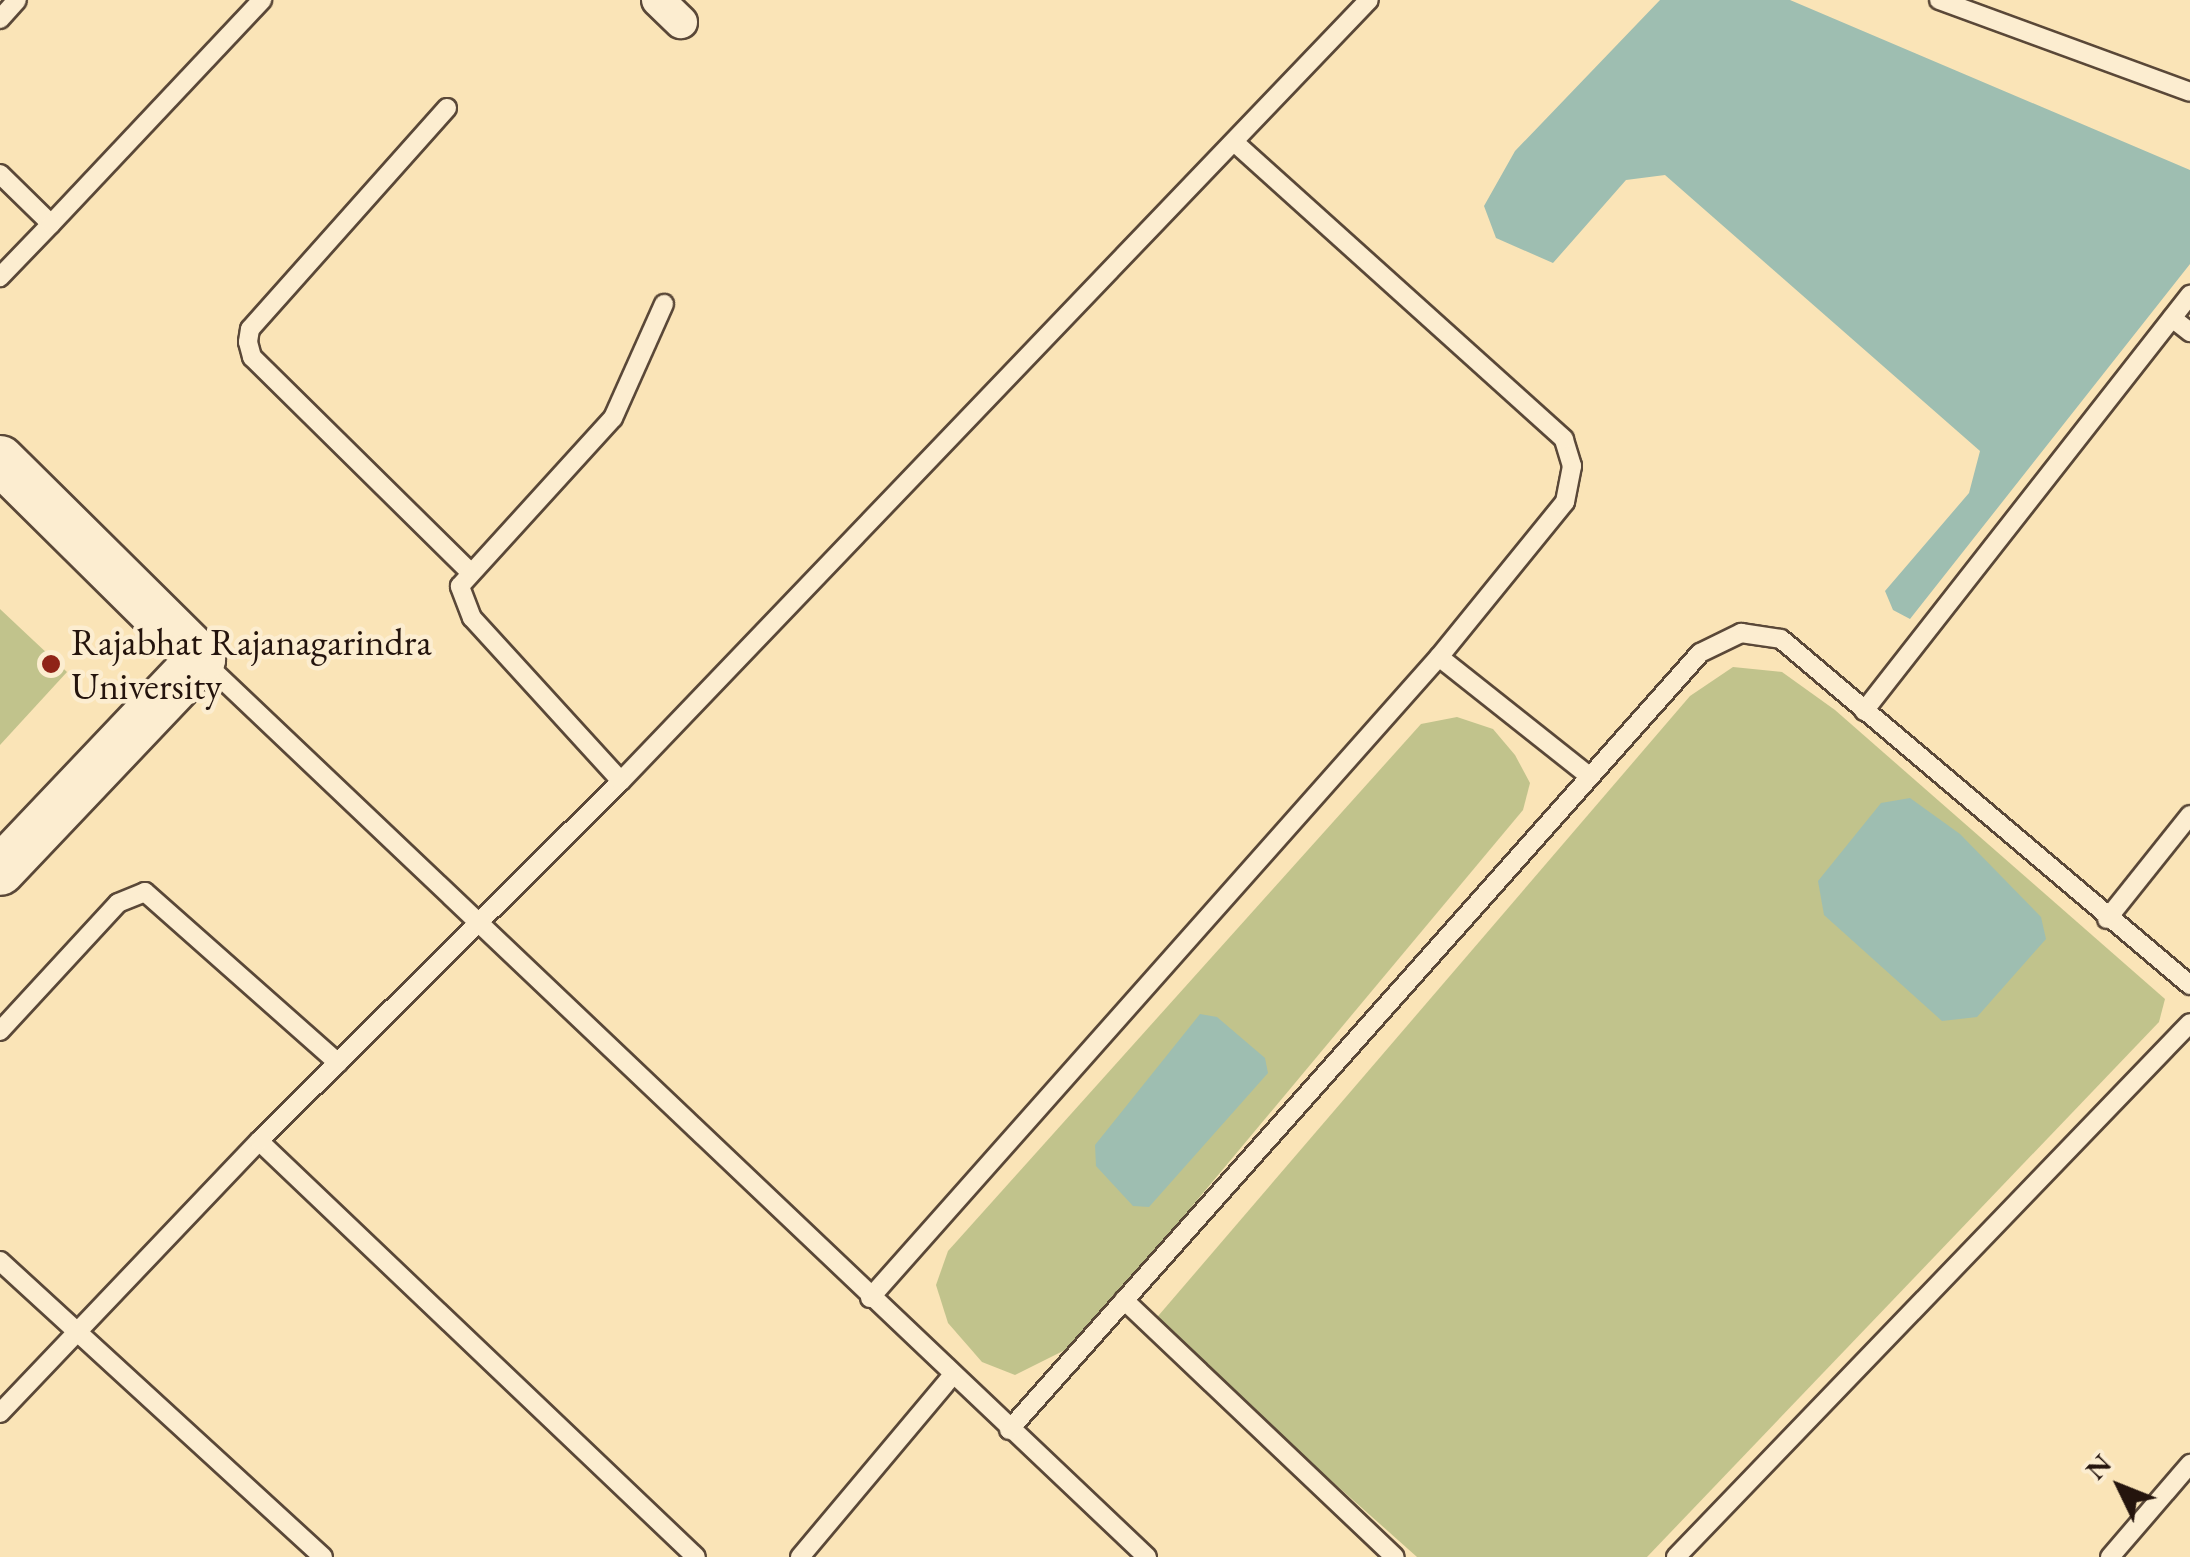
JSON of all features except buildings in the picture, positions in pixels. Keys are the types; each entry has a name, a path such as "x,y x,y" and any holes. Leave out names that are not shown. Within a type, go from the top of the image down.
{"main road":[{"path":"0,460 201,660 0,872"}],"lane":[{"path":"0,19 17,0"},
{"path":"0,277 262,0"},
{"path":"0,1413 260,1142 621,781 1236,144 1369,0"},
{"path":"1940,0 2190,92"},
{"path":"447,108 250,329 248,342 252,357 468,570"},
{"path":"870,1298 1439,656 1565,502 1572,466 1564,439 1236,144"},
{"path":"0,174 51,224"},
{"path":"1864,711 2190,295"},
{"path":"621,781 472,618 460,586 468,570 526,520 613,418 664,304"},
{"path":"2172,318 2190,332"},
{"path":"1009,1430 1700,654 1741,633 1782,639 2107,919 2190,985"},
{"path":"1439,656 1589,776"},
{"path":"201,660 1147,1557"},
{"path":"2107,919 2190,815"},
{"path":"0,1030 118,903 145,892 338,1064"},
{"path":"1676,1557 2190,1024"},
{"path":"260,1142 696,1557"},
{"path":"0,1261 323,1557"},
{"path":"1124,1300 1396,1557"},
{"path":"800,1557 952,1376"},
{"path":"2110,1557 2190,1464"}],"green space":[{"path":"0,609 67,672 0,745"},
{"path":"1733,667 1782,672 1835,710 2165,999 2159,1022 1647,1557 1417,1557 1153,1322 1690,696"},
{"path":"1457,717 1493,729 1515,755 1530,783 1523,810 1077,1344 1015,1375 982,1362 948,1323 936,1285 948,1251 1421,724"}],"shaded area":[{"path":"1660,0 1790,0 2190,170 2190,264 1910,619 1893,610 1885,591 1969,493 1980,451 1665,175 1626,180 1553,263 1496,238 1484,206 1515,151"},
{"path":"1910,798 1960,834 2041,917 2046,939 1977,1017 1942,1021 1824,915 1818,881 1881,803"},
{"path":"1200,1014 1217,1017 1265,1058 1268,1073 1149,1207 1133,1206 1096,1166 1095,1145"}],"place":[{"name":"Rajabhat Rajanagarindra University","path":"51,664"}]}
